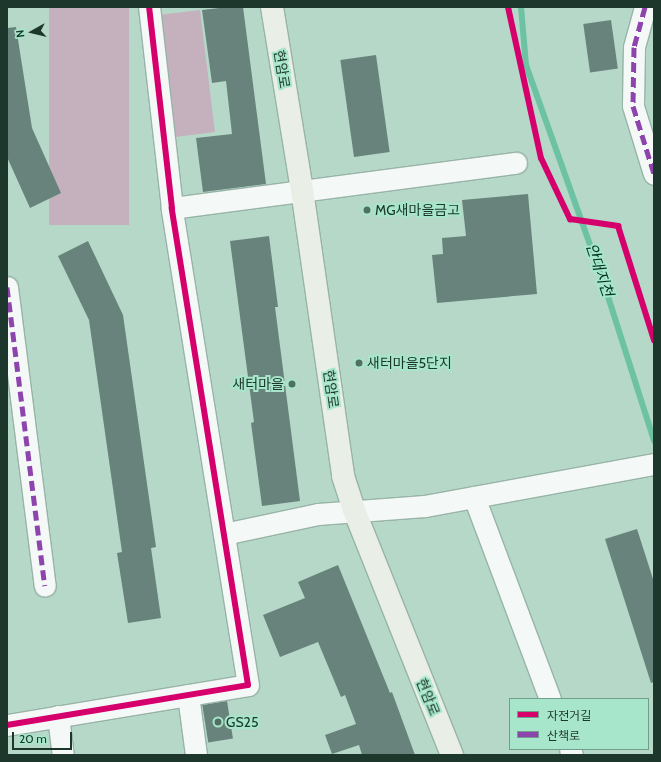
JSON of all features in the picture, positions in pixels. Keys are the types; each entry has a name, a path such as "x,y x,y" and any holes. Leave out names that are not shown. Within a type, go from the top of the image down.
{"street":[{"path":"7,725 248,685 172,208 149,7"},
{"name":"현암로","path":"272,7 302,190 343,476 354,510 452,755"},
{"path":"645,7 634,47 633,106 654,174"},
{"path":"172,208 516,163"},
{"path":"7,287 45,586"},
{"path":"224,534 318,514 354,510 425,506 654,464"},
{"path":"474,497 550,698"},
{"path":"188,695 196,755"},
{"path":"58,716 63,755"}],"shaded area":[{"path":"49,7 129,7 129,225 49,225"},
{"path":"200,10 215,132 175,137 160,15"}],"building":[{"path":"243,7 266,184 203,192 196,138 232,134 226,81 212,83 202,10"},
{"path":"611,20 618,69 590,72 583,24"},
{"path":"16,27 32,128 61,193 30,208 7,157 7,28"},
{"path":"376,55 390,152 354,157 340,60"},
{"path":"528,194 537,294 437,303 432,255 443,254 442,238 466,236 462,200"},
{"path":"269,236 278,307 275,307 300,501 262,506 251,423 254,422 230,241"},
{"path":"88,241 123,315 156,547 151,548 161,618 128,623 117,553 122,552 89,320 58,256"},
{"path":"637,529 654,582 654,682 651,683 605,539"},
{"path":"338,565 390,693 392,692 415,755 362,755 359,745 332,754 325,735 356,724 345,695 341,697 318,642 280,657 263,615 305,598 298,582"},
{"path":"227,701 233,739 208,742 202,705"}],"waterway":[{"name":"안대지천","path":"521,7 526,65 604,284 654,441"}],"marked path":[{"path":"645,7 634,47 633,106 654,174"},
{"path":"7,287 45,586"}],"cycle path":[{"path":"7,725 248,685 172,208 149,7"},
{"path":"508,7 541,158 570,219 618,226 654,340"}],"place":[{"name":"MG새마을금고","path":"367,210"},
{"name":"새터마을5단지","path":"359,363"},
{"name":"새터마을","path":"292,384"},
{"name":"GS25","path":"218,722"}]}
